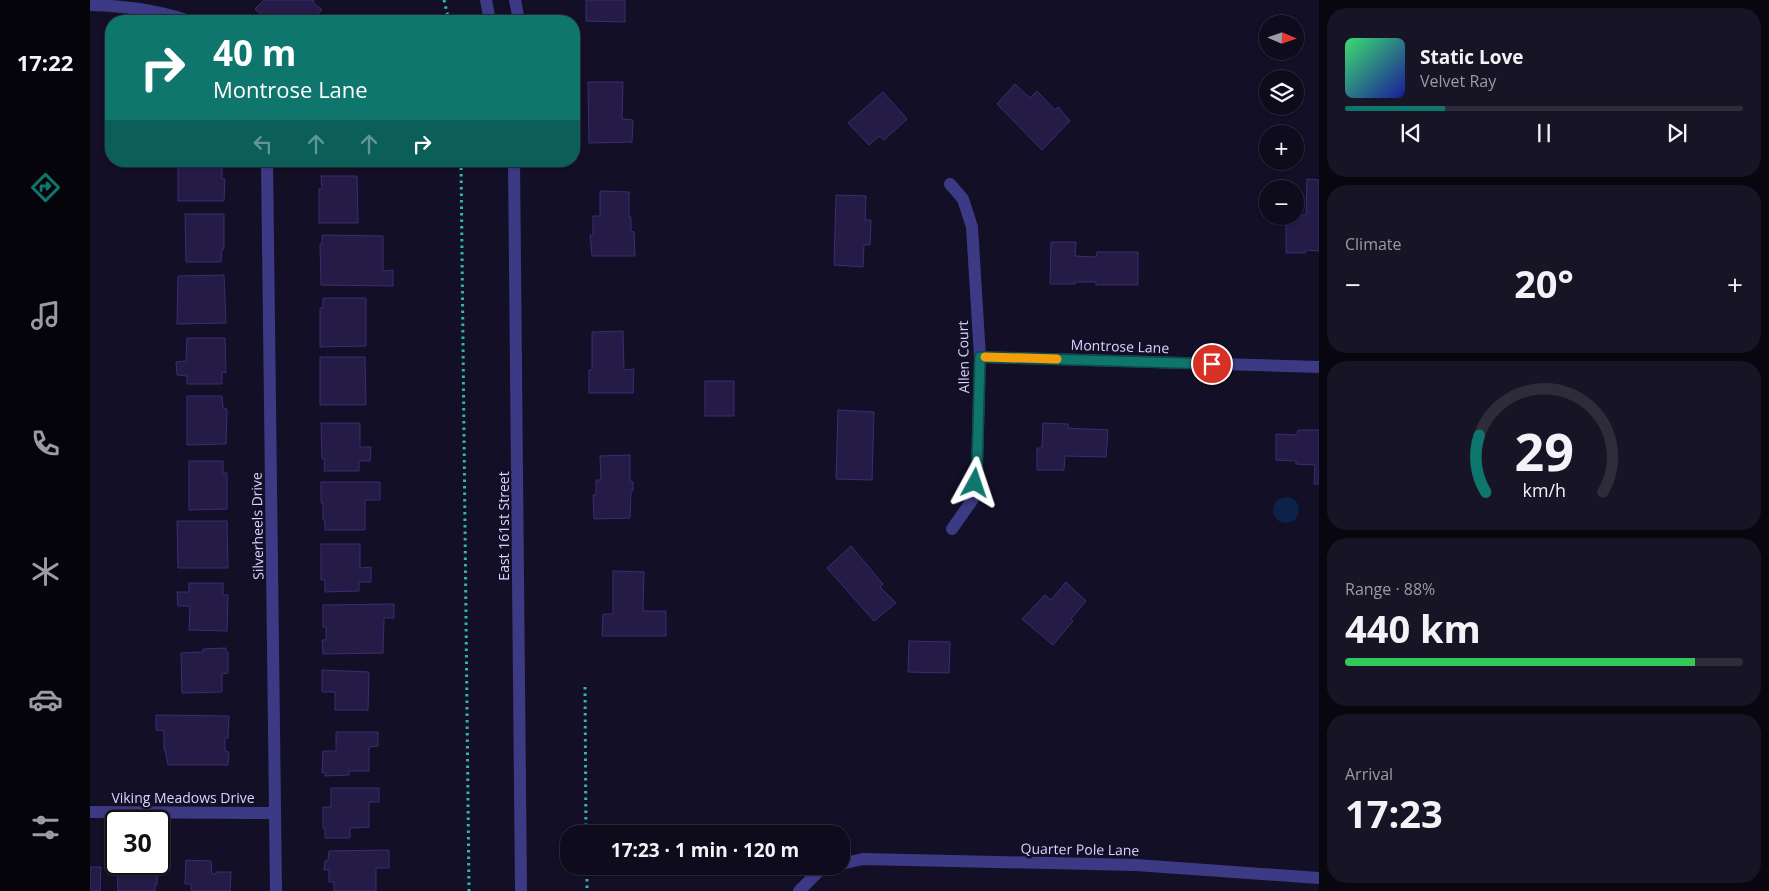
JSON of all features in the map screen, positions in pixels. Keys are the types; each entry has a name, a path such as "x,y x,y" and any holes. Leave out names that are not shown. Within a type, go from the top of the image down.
{"street":[{"path":"486,0 489,15"},
{"path":"515,0 518,15"},
{"path":"90,5 107,5 157,11 170,15"},
{"name":"Silverheels Drive","path":"267,167 276,891"},
{"name":"East 161st Street","path":"514,167 521,891"},
{"name":"Allen Court","path":"950,184 964,199 972,227 980,357 977,468 973,499 952,529"},
{"name":"Montrose Lane","path":"980,357 1319,367"},
{"name":"Viking Meadows Drive","path":"90,812 275,813"},
{"name":"Quarter Pole Lane","path":"850,862 863,859 1136,865 1319,878"},
{"path":"799,891 815,875"}],"path":[{"path":"444,0 448,15"},
{"path":"461,167 469,891"},
{"path":"585,687 586,825"},
{"path":"586,875 587,891"}],"water":[{"path":"1286,497 1295,501 1299,510 1295,519 1286,523 1277,519 1273,510 1277,501"}],"building":[{"path":"264,0 314,0 313,2 322,10 317,15 262,15 255,9"},
{"path":"586,0 625,0 625,22 586,21"},
{"path":"588,82 623,82 622,119 633,120 632,142 589,143"},
{"path":"1015,84 1030,98 1037,91 1055,110 1058,107 1070,121 1042,150 997,104"},
{"path":"883,92 907,119 884,140 879,136 869,145 848,123"},
{"path":"178,167 222,167 222,179 225,179 224,201 178,201"},
{"path":"321,176 357,176 358,223 319,223 319,189 322,189"},
{"path":"1307,179 1319,180 1319,251 1306,250 1305,253 1286,253 1286,225 1304,225 1304,215 1306,215"},
{"path":"600,191 629,192 629,217 631,217 631,231 634,232 635,256 592,256 590,235 593,235 593,216 600,216"},
{"path":"836,195 866,196 865,220 871,220 870,245 864,245 863,267 834,265"},
{"path":"185,214 224,214 224,249 222,249 221,262 186,262"},
{"path":"322,235 383,236 383,271 393,270 393,286 321,285 320,244 322,244"},
{"path":"1051,242 1076,242 1075,256 1096,257 1097,252 1138,252 1138,285 1096,285 1096,282 1050,284"},
{"path":"224,275 226,323 177,324 178,276"},
{"path":"323,298 366,298 366,346 320,347 320,308 323,308"},
{"path":"623,331 624,370 634,369 633,393 589,393 589,370 592,370 592,332"},
{"path":"187,338 225,338 226,373 222,372 222,384 187,384 187,376 177,375 176,362 186,361"},
{"path":"320,357 365,357 366,405 320,405"},
{"path":"705,381 734,381 734,416 705,416"},
{"path":"187,396 222,396 223,408 227,409 226,444 187,445"},
{"path":"838,410 874,412 872,480 836,479"},
{"path":"321,423 360,423 360,447 371,447 370,461 359,461 359,471 324,471 325,459 322,459"},
{"path":"1043,423 1068,424 1068,428 1108,430 1106,457 1065,456 1064,470 1037,470 1037,448 1042,448"},
{"path":"1298,430 1319,430 1319,484 1314,484 1315,465 1296,464 1296,461 1276,460 1276,434 1297,435"},
{"path":"630,455 630,481 633,482 633,491 631,490 630,518 594,519 593,495 596,495 596,480 601,480 600,456"},
{"path":"189,461 223,461 223,473 227,473 227,509 189,510"},
{"path":"321,482 380,482 380,500 365,500 365,530 325,530 323,503 321,503"},
{"path":"177,521 227,521 228,568 178,568"},
{"path":"321,544 360,544 360,568 371,567 371,582 359,582 359,591 325,592 325,580 321,580"},
{"path":"851,546 883,584 880,587 896,603 874,621 827,568"},
{"path":"613,571 644,572 643,611 666,611 666,636 602,636 603,614 613,614"},
{"path":"1066,582 1086,601 1071,619 1073,621 1053,645 1022,619 1045,595 1051,600"},
{"path":"189,583 223,583 223,595 228,595 227,631 189,630 190,606 178,606 177,592 189,592"},
{"path":"394,604 394,618 384,618 383,653 323,654 322,640 326,640 326,627 323,627 323,605"},
{"path":"909,641 950,642 949,673 908,672"},
{"path":"226,648 226,652 228,652 228,673 222,674 222,692 182,693 181,653 203,652 203,649"},
{"path":"322,670 369,672 368,710 335,710 335,692 322,692"},
{"path":"156,715 229,716 228,738 225,738 225,751 229,752 228,765 168,765 164,750 164,731 156,730"},
{"path":"336,732 378,732 378,746 369,747 369,771 349,771 349,775 325,776 325,772 322,773 323,751 336,751"},
{"path":"331,788 379,788 379,802 369,802 369,827 350,828 350,838 325,838 323,807 331,807"},
{"path":"389,850 389,868 376,868 376,891 334,891 334,882 329,882 329,870 324,870 329,851"},
{"path":"186,860 211,861 212,874 216,874 216,872 231,872 230,891 191,891 191,884 185,884"},
{"path":"90,867 101,867 100,891 90,891"},
{"path":"117,875 157,875 155,891 118,891"}],"slow traffic":[{"path":"985,357 1057,359"}],"route":[{"path":"975,483 980,357 1212,364"}]}
